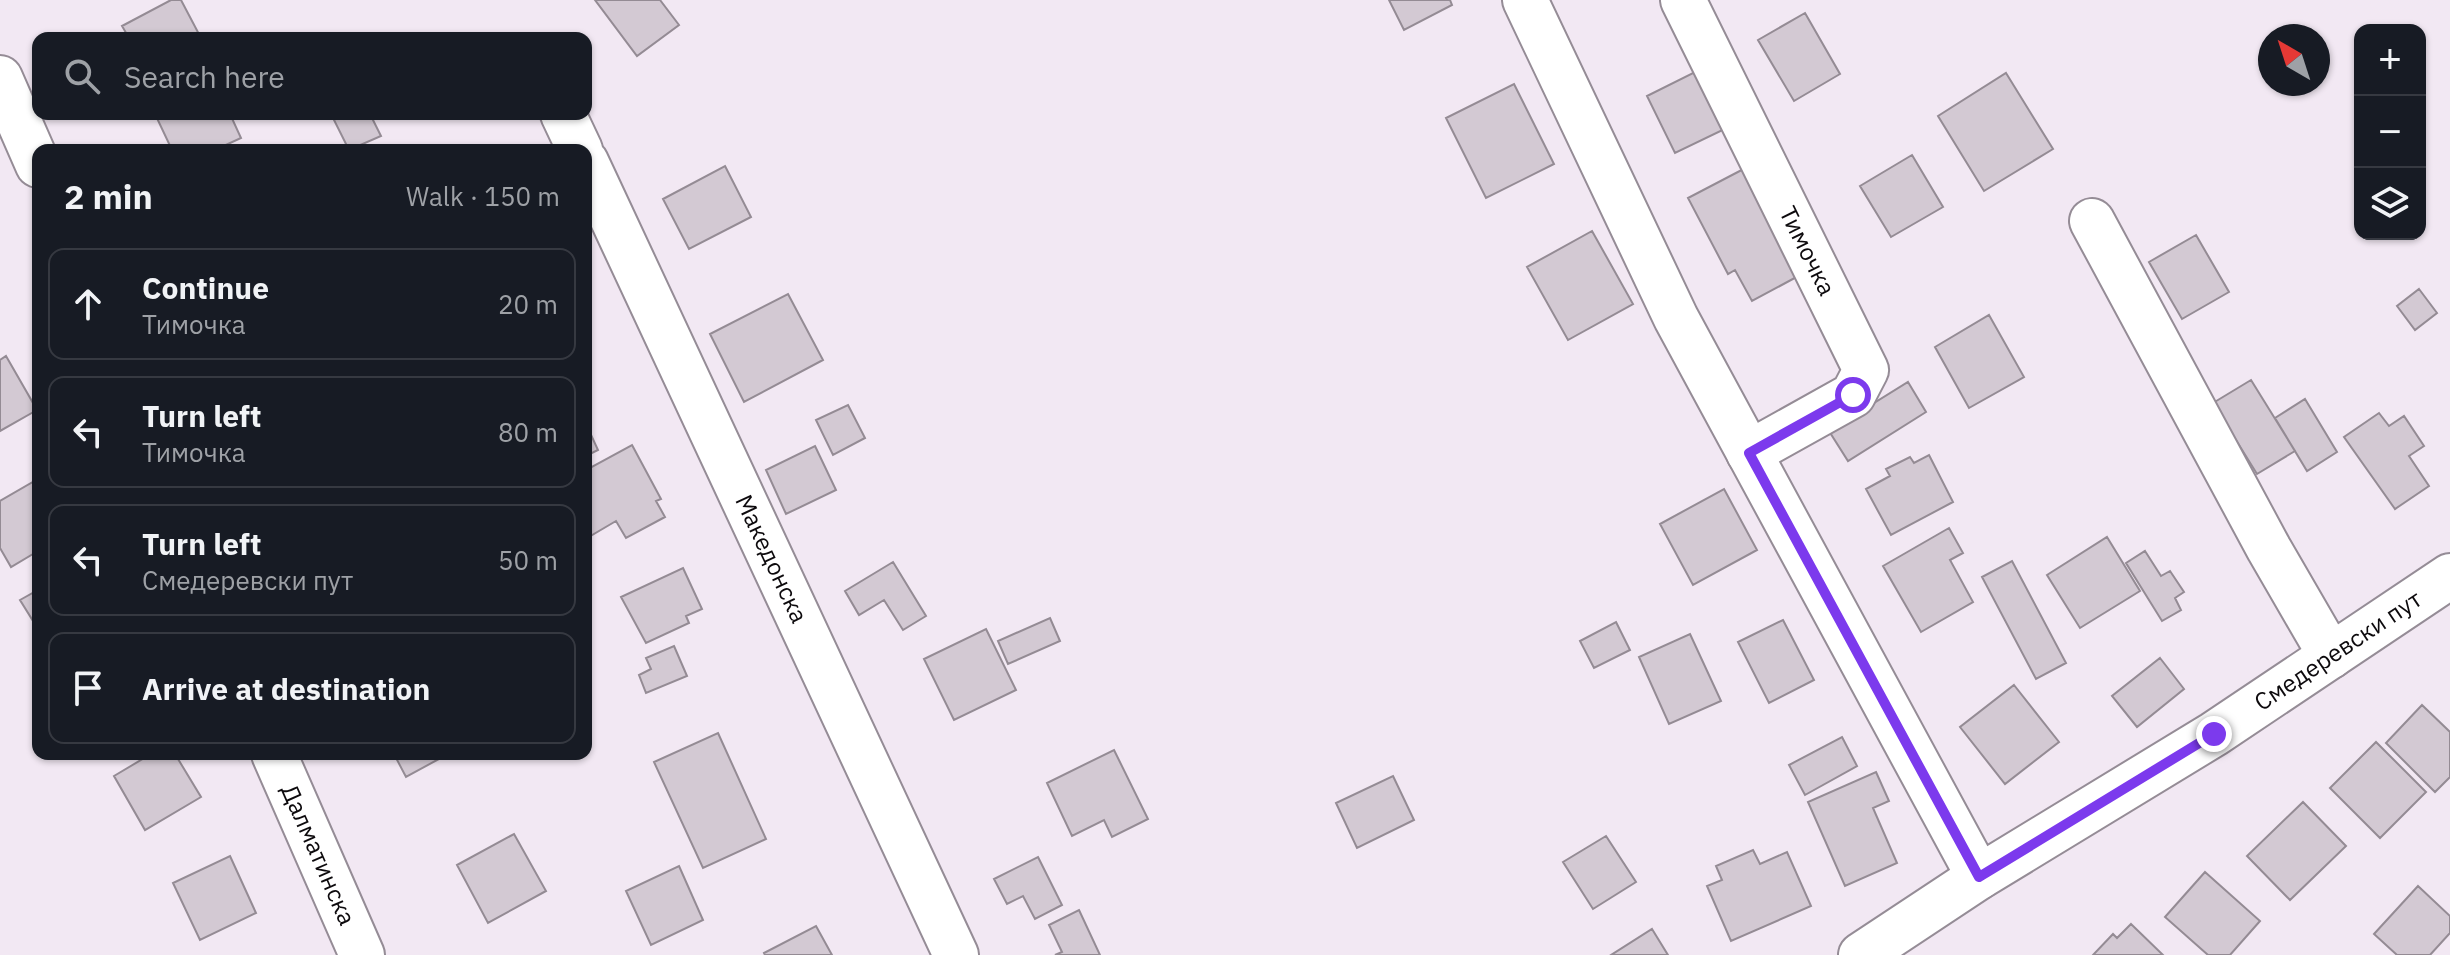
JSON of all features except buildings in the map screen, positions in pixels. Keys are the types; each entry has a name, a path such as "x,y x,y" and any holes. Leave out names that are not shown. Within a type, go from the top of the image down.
{"street":[{"path":"1525,0 1676,318 1979,877"},
{"name":"Тимочка","path":"1683,0 1866,370 1853,395 1749,453"},
{"path":"0,78 32,151"},
{"path":"566,120 577,144"},
{"name":"Македонска","path":"592,175 956,955"},
{"path":"2092,221 2269,549 2331,656"},
{"name":"Смедеревски пут","path":"1861,955 1979,877 2214,734 2450,576"},
{"name":"Далматинска","path":"277,760 362,955"}],"route":[{"path":"1853,395 1749,453 1979,877 2214,734"}]}
